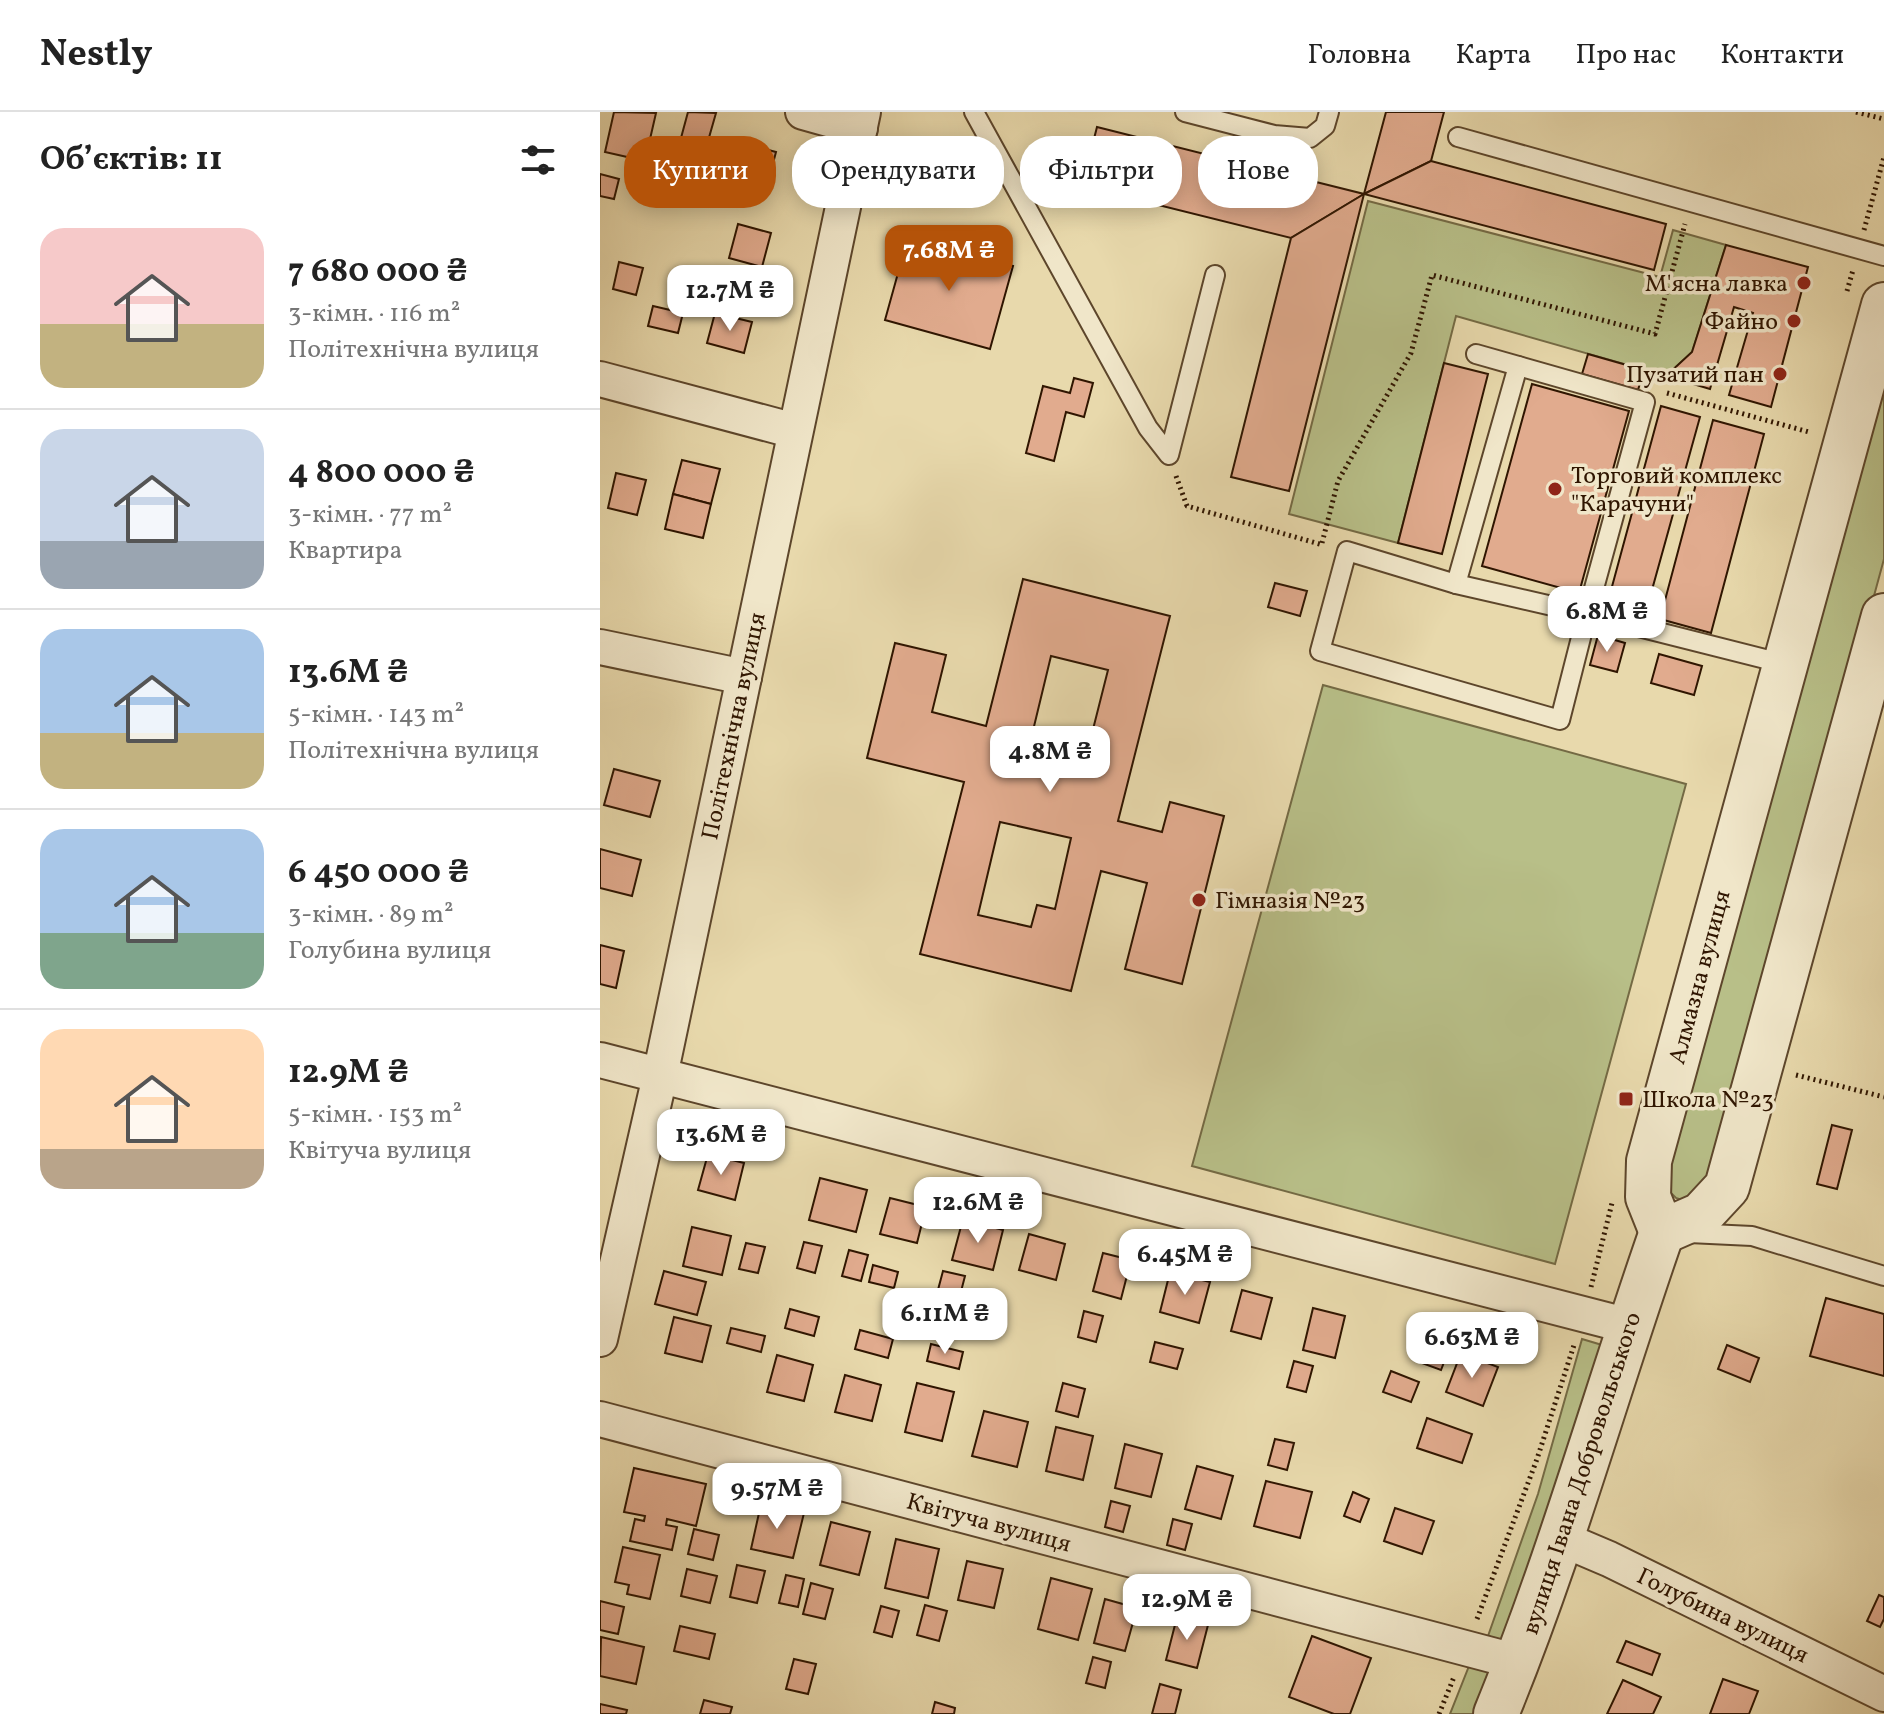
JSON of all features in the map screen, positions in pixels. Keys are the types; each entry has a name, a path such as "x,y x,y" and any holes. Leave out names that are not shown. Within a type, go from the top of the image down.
{"street":[{"path":"803,112 861,120"},
{"name":"Політехнічна вулиця","path":"600,1339 660,1076 861,120"},
{"name":"Алмазна вулиця","path":"1662,1232 1648,1197 1649,1161 1884,305"},
{"path":"600,379 795,431"},
{"path":"1662,1232 1701,1215 1727,1187 1884,616"},
{"path":"600,647 744,677"},
{"path":"600,1060 1629,1326"},
{"name":"вулиця Івана Добровольського","path":"1496,1714 1562,1539 1662,1232"},
{"name":"Квітуча вулиця","path":"600,1419 1518,1662"},
{"name":"Голубина вулиця","path":"1562,1539 1884,1694"}],"lane":[{"path":"974,112 1148,428 1169,455"},
{"path":"1185,112 1274,135 1310,138 1325,126 1329,112"},
{"path":"1458,137 1884,256"},
{"path":"1169,455 1215,275"},
{"path":"1476,354 1645,402 1587,614 1560,720 1320,651 1347,551 1456,584 1587,614 1785,664"},
{"path":"1456,584 1518,366"},
{"path":"1662,1232 1752,1236 1884,1276"}],"path":[{"path":"1856,112 1884,119"},
{"path":"1645,402 1663,392 1809,432"},
{"path":"1169,455 1187,506 1347,551"},
{"path":"1786,1072 1884,1097"},
{"path":"1439,1714 1537,1459 1584,1314"}],"green space":[{"path":"1368,201 1660,277 1673,230 1726,245 1692,352 1666,376 1456,316 1398,543 1289,514"},
{"path":"1884,366 1884,559 1715,1181 1688,1202 1676,1198 1667,1189 1667,1165"},
{"path":"1323,685 1686,784 1555,1264 1192,1166"},
{"path":"1582,1339 1602,1345 1510,1643 1488,1636 1538,1494"},
{"path":"1471,1661 1496,1672 1479,1714 1450,1714"}],"building":[{"path":"614,112 656,113 651,136 624,136 624,156 605,152"},
{"path":"688,112 716,113 709,136 682,136"},
{"path":"1386,112 1444,112 1431,161 1364,194"},
{"path":"1097,127 1133,136 1095,136"},
{"path":"1182,148 1198,152 1198,208 1318,208 1318,182 1364,194 1291,238 1170,208 1182,208"},
{"path":"1431,161 1666,224 1654,270 1364,194"},
{"path":"600,174 619,179 614,199 600,196"},
{"path":"1364,194 1289,491 1231,477 1291,238"},
{"path":"738,224 771,233 762,267 729,258"},
{"path":"908,237 1013,266 990,349 885,320"},
{"path":"1726,245 1808,267 1771,407 1729,395 1753,313 1734,307 1710,389 1666,376 1692,352"},
{"path":"619,262 643,268 636,295 613,289"},
{"path":"653,306 683,313 678,333 648,326"},
{"path":"715,313 752,322 744,353 707,343"},
{"path":"1588,354 1644,370 1638,390 1582,374"},
{"path":"1444,363 1488,374 1442,554 1398,543"},
{"path":"1074,378 1093,383 1084,417 1066,412 1054,461 1026,453 1043,386 1070,393"},
{"name":"Торговий комплекс \"Карачуни\"","path":"1532,384 1629,411 1579,593 1482,566"},
{"path":"1661,406 1700,417 1645,615 1607,605"},
{"path":"1713,420 1764,434 1711,633 1660,619"},
{"path":"682,460 720,469 711,504 673,494"},
{"path":"616,473 646,480 637,515 608,508"},
{"path":"673,494 711,504 703,538 665,529"},
{"path":"1023,579 1170,616 1118,821 1162,832 1170,802 1224,816 1182,984 1125,969 1147,883 1101,871 1071,991 920,954 964,782 867,758 895,643 946,655 932,712 986,726","holes":["1051,656 1108,670 1086,757 1030,743","1000,822 1071,838 1055,909 1037,905 1031,927 978,915"]},
{"path":"1275,583 1307,591 1300,616 1268,607"},
{"path":"1598,635 1625,643 1617,672 1590,665"},
{"path":"1659,654 1702,666 1694,695 1651,683"},
{"path":"614,769 660,781 650,817 604,805"},
{"path":"600,849 641,860 632,896 600,888"},
{"path":"600,945 624,951 616,988 600,984"},
{"path":"1832,1125 1852,1130 1837,1189 1817,1184"},
{"path":"708,1154 744,1163 735,1200 698,1190"},
{"path":"820,1178 867,1190 856,1232 809,1220"},
{"path":"890,1198 926,1207 917,1243 880,1234"},
{"path":"963,1219 1003,1230 993,1270 952,1260"},
{"path":"692,1227 731,1236 722,1275 683,1266"},
{"path":"1029,1234 1065,1244 1056,1280 1019,1270"},
{"path":"804,1242 822,1246 815,1273 797,1268"},
{"path":"746,1243 765,1247 758,1273 739,1269"},
{"path":"849,1250 868,1255 861,1281 842,1276"},
{"path":"1103,1253 1131,1260 1121,1299 1093,1291"},
{"path":"873,1265 898,1272 894,1288 869,1282"},
{"path":"664,1271 706,1282 697,1315 655,1304"},
{"path":"943,1271 965,1276 957,1307 935,1301"},
{"path":"1170,1272 1210,1282 1199,1323 1160,1312"},
{"path":"1242,1290 1272,1298 1261,1339 1231,1331"},
{"path":"1826,1298 1884,1314 1884,1376 1810,1356"},
{"path":"1313,1308 1345,1316 1335,1358 1303,1350"},
{"path":"790,1309 819,1317 814,1336 785,1328"},
{"path":"1084,1311 1103,1316 1096,1342 1078,1337"},
{"path":"674,1317 711,1326 702,1362 665,1353"},
{"path":"731,1328 765,1336 761,1352 727,1343"},
{"path":"860,1330 893,1339 888,1358 855,1349"},
{"path":"1429,1335 1451,1344 1441,1370 1419,1362"},
{"path":"1155,1342 1183,1349 1177,1369 1150,1362"},
{"path":"931,1344 963,1352 959,1369 927,1361"},
{"path":"1727,1345 1759,1358 1750,1382 1718,1369"},
{"path":"1461,1353 1498,1367 1483,1406 1446,1392"},
{"path":"777,1355 813,1365 804,1401 767,1392"},
{"path":"1294,1361 1313,1366 1306,1392 1287,1387"},
{"path":"1391,1371 1419,1382 1411,1402 1383,1392"},
{"path":"845,1375 881,1385 872,1421 835,1412"},
{"path":"917,1383 954,1392 942,1441 905,1432"},
{"path":"1063,1383 1085,1389 1078,1417 1056,1411"},
{"path":"984,1411 1028,1422 1017,1467 972,1456"},
{"path":"1427,1418 1472,1434 1462,1463 1417,1448"},
{"path":"1056,1427 1093,1436 1083,1480 1046,1471"},
{"path":"1275,1439 1294,1443 1287,1470 1268,1465"},
{"path":"1125,1444 1162,1454 1151,1497 1115,1488"},
{"path":"1197,1466 1233,1476 1221,1519 1185,1509"},
{"path":"634,1468 706,1484 696,1526 667,1519 666,1525 677,1527 672,1550 630,1541 635,1519 644,1521 645,1516 624,1512"},
{"path":"1266,1481 1312,1492 1300,1538 1254,1526"},
{"path":"1353,1492 1369,1499 1360,1522 1344,1516"},
{"path":"1111,1501 1130,1506 1123,1532 1105,1527"},
{"path":"761,1504 804,1513 793,1558 751,1549"},
{"path":"1395,1508 1434,1521 1422,1554 1384,1541"},
{"path":"1173,1519 1192,1524 1185,1550 1167,1545"},
{"path":"831,1522 870,1532 859,1575 820,1565"},
{"path":"694,1529 719,1535 713,1560 688,1554"},
{"path":"896,1539 939,1549 928,1598 885,1588"},
{"path":"623,1547 660,1555 650,1599 627,1594 629,1585 615,1582"},
{"path":"967,1561 1003,1569 994,1608 958,1600"},
{"path":"737,1565 765,1571 757,1603 730,1597"},
{"path":"687,1569 717,1576 710,1603 681,1596"},
{"path":"786,1575 804,1579 798,1607 779,1603"},
{"path":"1051,1578 1092,1589 1078,1640 1038,1629"},
{"path":"811,1583 833,1589 825,1619 803,1614"},
{"path":"1879,1595 1884,1597 1884,1619 1880,1627 1867,1621"},
{"path":"1105,1599 1137,1608 1125,1651 1094,1643"},
{"path":"600,1601 624,1607 618,1634 600,1630"},
{"path":"925,1605 947,1611 939,1641 917,1635"},
{"path":"881,1606 899,1611 892,1637 874,1632"},
{"path":"1177,1617 1208,1625 1197,1668 1166,1660"},
{"path":"680,1626 715,1634 709,1659 674,1651"},
{"path":"1312,1636 1371,1658 1350,1714 1334,1714 1289,1697"},
{"path":"601,1637 644,1647 636,1684 600,1676"},
{"path":"1626,1641 1660,1654 1652,1675 1617,1662"},
{"path":"1093,1657 1111,1662 1105,1688 1086,1683"},
{"path":"794,1659 816,1664 808,1694 786,1689"},
{"path":"1723,1679 1758,1691 1749,1714 1710,1714"},
{"path":"1623,1680 1661,1697 1653,1714 1607,1714"},
{"path":"1160,1684 1181,1690 1175,1714 1152,1714"},
{"path":"704,1700 732,1707 730,1714 700,1714"},
{"path":"935,1702 955,1708 954,1714 932,1714"},
{"path":"600,1704 627,1710 626,1714 600,1714"}],"place":[{"name":"М'ясна лавка","path":"1804,283"},
{"name":"Файно","path":"1794,321"},
{"name":"Пузатий пан","path":"1780,374"},
{"name":"Торговий комплекс \"Карачуни\"","path":"1555,489"},
{"name":"Гімназія №23","path":"1199,900"},
{"name":"Школа №23","path":"1626,1099"}]}
